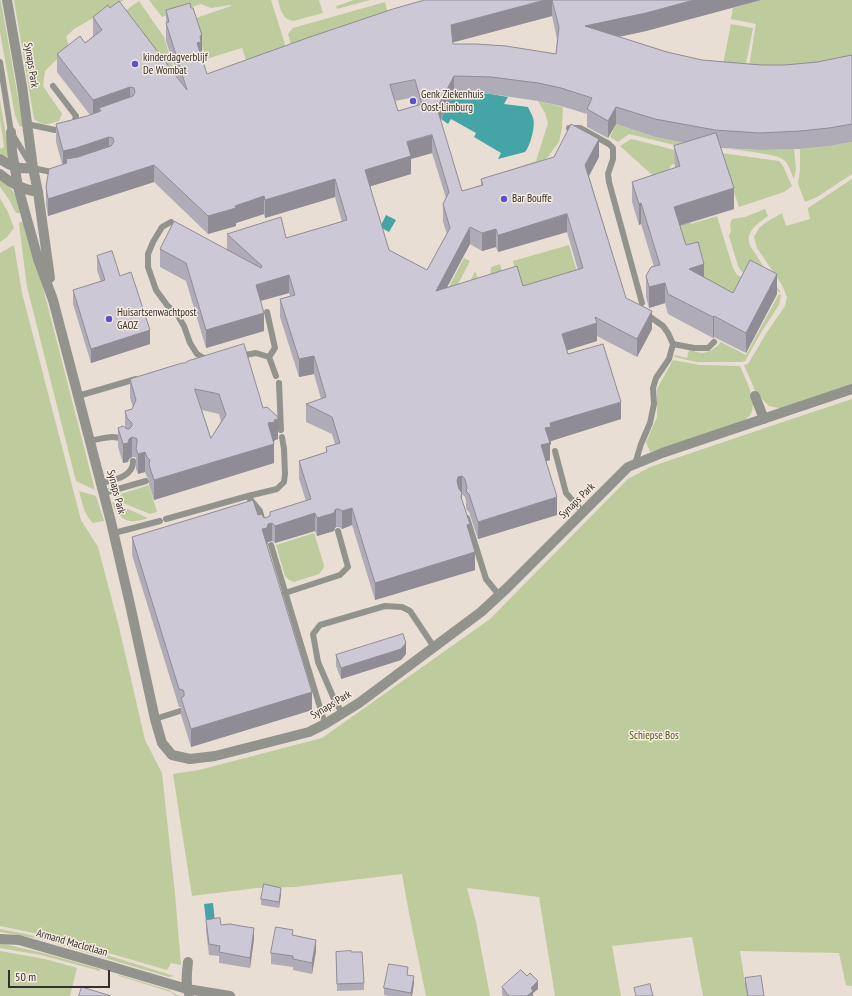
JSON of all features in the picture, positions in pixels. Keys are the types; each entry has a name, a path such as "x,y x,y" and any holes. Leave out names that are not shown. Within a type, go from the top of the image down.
{"street":[{"name":"Synaps Park","path":"7,0 22,86 53,300"},
{"name":"Synaps Park","path":"11,132 12,151 18,187 38,259 53,300 114,533 155,719 162,743 170,759 190,759 215,756 309,732 325,724 359,703 481,612 628,467 662,453 852,390"},
{"path":"0,158 6,164 15,168 33,168"},
{"path":"0,174 18,187 38,192"},
{"path":"755,396 764,418"},
{"name":"Armand Maclotlaan","path":"0,939 19,940 99,963 189,993 230,996"},
{"path":"188,962 186,979 189,993"}],"lane":[{"name":"Synaps Park","path":"0,62 11,132 33,168"},
{"path":"27,124 54,130 76,128 76,116 53,86"},
{"path":"569,128 580,128 609,144 613,148 613,159 608,174 609,182 643,306 646,314 663,326 673,344 669,359 656,378 653,388 654,404 650,423 635,464"},
{"path":"33,168 48,172 63,173"},
{"path":"171,222 162,227 153,242 148,254 148,267 156,290 167,305 178,316 197,354 206,360 215,361"},
{"path":"266,312 275,348 269,357"},
{"path":"673,344 694,348 708,348 714,342"},
{"path":"236,357 256,353 269,357"},
{"path":"269,357 276,376"},
{"path":"78,396 139,378"},
{"path":"279,383 281,430"},
{"path":"90,441 110,436 119,438 128,444"},
{"path":"114,533 277,489 284,482 285,474 282,437"},
{"path":"555,451 566,493 583,512"},
{"path":"102,488 114,480 124,476 131,469 133,461"},
{"path":"102,488 146,481"},
{"path":"248,496 260,511 266,531"},
{"path":"465,513 486,579 499,595"},
{"path":"285,593 340,575 348,566 338,531"},
{"path":"271,545 325,724"},
{"path":"342,713 334,699 318,662 313,634 320,625 385,606 402,607 410,611 434,647"},
{"path":"155,719 180,711"}],"green space":[{"path":"0,0 23,126 20,127 15,115 0,32"},
{"path":"14,0 124,0 74,29 66,37 69,47 45,71 43,86 62,114 59,121 43,124 34,119"},
{"path":"149,0 271,0 285,44 284,47 246,60 242,48 206,59 193,19 231,5 211,8 201,4 162,17"},
{"path":"278,0 319,0 323,13 293,21 284,16"},
{"path":"354,0 370,0 337,9 336,6"},
{"path":"761,0 852,0 852,73 748,72 756,24 731,19 733,8"},
{"path":"139,1 164,37 176,77 118,16"},
{"path":"385,2 389,18 291,45 288,34 293,28"},
{"path":"731,24 753,28 745,68 723,64"},
{"path":"0,100 10,159 4,157 0,153 0,148 2,149 4,146 0,120"},
{"path":"538,101 563,107 562,128 559,142 547,158 538,163 488,179 489,177 536,161 548,123 545,113"},
{"path":"604,120 655,137 709,147 699,151 629,134 618,142 610,137 615,126"},
{"path":"631,139 698,156 671,165 664,181 651,174 620,146"},
{"path":"852,142 852,174 817,197 805,202 798,184 800,149"},
{"path":"731,149 794,149 796,169 794,179 787,164 780,158 767,154"},
{"path":"721,153 779,161 783,166 792,186 784,192 739,207"},
{"path":"0,178 14,193 21,213 16,213 0,187"},
{"path":"852,179 852,385 783,409 769,406 759,394 757,395 744,365 748,364 785,306 787,297 782,285 757,248 754,237 759,228 782,213 786,226 810,219 808,208"},
{"path":"0,198 8,212 14,228 7,237 0,242"},
{"path":"765,209 768,216 752,230 749,237 749,242 781,293 741,271 738,266 729,236 732,219 745,217"},
{"path":"717,216 733,268 737,275 747,280 730,311 687,264 675,226 688,217 691,224"},
{"path":"24,220 95,490 76,481 27,287 19,223"},
{"path":"14,245 22,293 81,520 98,547 119,627 145,740 162,773 181,965 171,963 167,970 53,937 0,926 0,253"},
{"path":"569,245 581,285 524,302 513,261"},
{"path":"464,258 470,261 456,288 466,290 475,271 479,281 490,280 491,267 500,264 506,285 441,302"},
{"path":"779,294 781,295 779,305 745,361 697,362 674,357 675,355 687,358 689,350 703,353 713,349 721,342 746,355"},
{"path":"673,360 700,365 740,366 752,398 752,410 750,415 742,422 650,452 646,442 657,417 657,389"},
{"name":"Schiepse Bos","path":"852,399 852,986 846,985 839,953 740,951 747,996 703,996 692,937 612,946 621,996 555,996 539,897 467,888 476,922 490,996 426,996 402,874 294,887 257,888 192,896 173,774 199,770 322,738 490,619 628,479 650,467"},
{"path":"149,485 157,512 150,514 118,501 115,496"},
{"path":"79,491 96,496 104,521 93,523 90,520 87,516"},
{"path":"112,502 148,518 137,521 123,519 117,513"},
{"path":"314,533 324,565 323,569 319,574 294,582 289,580 285,576 276,545"},
{"path":"0,929 80,947 174,976 169,977 41,939 0,932"},
{"path":"0,943 43,953 100,969 100,971 41,955 0,948"},
{"path":"0,951 45,959 77,968 70,996 0,996"},
{"path":"119,975 169,990 179,996 176,996 171,992"}],"water":[{"path":"450,93 491,94 508,97 504,104 528,107 533,117 534,126 531,141 525,152 498,159 501,153 474,137 476,133 451,119 448,124 441,119 451,99"},
{"path":"386,215 396,220 389,232 380,227"},
{"path":"213,903 215,922 207,924 204,904"}],"building":[{"path":"425,0 545,0 451,25 453,44 506,46 556,54 559,27 552,0 694,0 646,13 585,26 667,52 702,60 761,65 785,65 817,62 852,55 852,124 800,131 760,133 715,130 655,119 616,107 608,121 587,109 592,98 561,88 538,83 491,77 454,76 437,108 462,191 483,185 481,179 554,157 571,124 599,139 585,165 626,298 652,311 637,339 595,317 597,323 562,334 568,354 603,344 621,402 550,423 551,427 545,428 550,443 541,445 557,497 478,522 469,494 466,491 467,488 465,479 462,476 458,477 457,481 459,489 462,493 461,497 470,524 467,525 475,552 375,583 352,508 342,511 336,509 334,513 317,518 315,513 275,526 272,523 268,524 267,528 262,529 312,692 191,729 181,698 184,696 184,692 183,690 179,689 132,537 253,500 258,515 262,514 265,518 270,516 270,512 311,499 299,461 327,452 326,447 340,443 332,417 306,404 326,397 314,356 299,359 280,299 295,295 289,275 256,285 264,313 206,330 186,263 160,249 174,221 261,268 262,266 227,234 281,217 286,238 347,220 335,179 265,200 264,196 235,206 236,208 208,216 154,165 48,199 46,187 49,169 67,163 66,159 78,157 111,146 114,142 113,138 109,137 63,151 56,124 101,111 99,108 133,96 135,92 134,88 130,87 93,100 57,54 80,36 85,43 102,30 93,17 108,5 110,8 119,1 187,90 166,23 169,22 166,10 190,3 202,35 200,36 201,42 197,43 207,74 393,9","holes":["415,80 422,104 398,111 390,85","432,135 449,192 443,204 450,228 427,270 389,250 365,170 411,156 407,142","567,214 583,268 523,286 517,266 436,291 470,227 482,233 496,229 498,235"]},
{"path":"716,133 734,188 674,207 686,245 698,242 704,264 689,269 733,293 750,260 777,274 746,333 668,294 665,283 649,287 646,276 651,267 660,265 641,203 639,204 632,182 680,166 674,146"},
{"name":"Huisartsenwachtpost GAOZ","path":"112,251 120,276 131,272 150,330 91,349 73,290 105,280 97,256"},
{"path":"244,344 263,408 267,407 278,417 278,419 274,420 275,422 268,423 274,444 154,480 149,465 150,460 145,452 138,454 136,449 137,439 132,437 129,439 128,443 123,444 118,428 123,426 129,429 132,426 132,423 127,418 125,411 132,409 136,400 130,379","holes":["195,389 219,394 226,415 211,438"]},
{"path":"403,634 406,643 401,649 341,668 336,655"},
{"path":"264,884 281,888 279,902 261,899"},
{"path":"220,918 221,925 230,924 254,928 250,958 219,952 220,946 209,944 206,920"},
{"path":"276,927 293,930 292,935 316,940 312,963 293,959 293,956 271,953"},
{"path":"336,952 362,952 364,983 337,984"},
{"path":"389,964 408,967 407,975 414,976 411,993 384,988"},
{"path":"521,970 527,976 530,973 538,981 531,988 533,991 527,996 509,996 502,987"},
{"path":"761,976 764,996 748,996 745,978"},
{"path":"650,984 653,996 636,996 634,988"},
{"path":"82,987 111,996 79,996"}],"place":[{"name":"kinderdagverblijf De Wombat","path":"135,64"},
{"name":"Genk Ziekenhuis Oost-Limburg","path":"413,101"},
{"name":"Bar Bouffe","path":"504,199"},
{"name":"Huisartsenwachtpost GAOZ","path":"109,319"}]}
